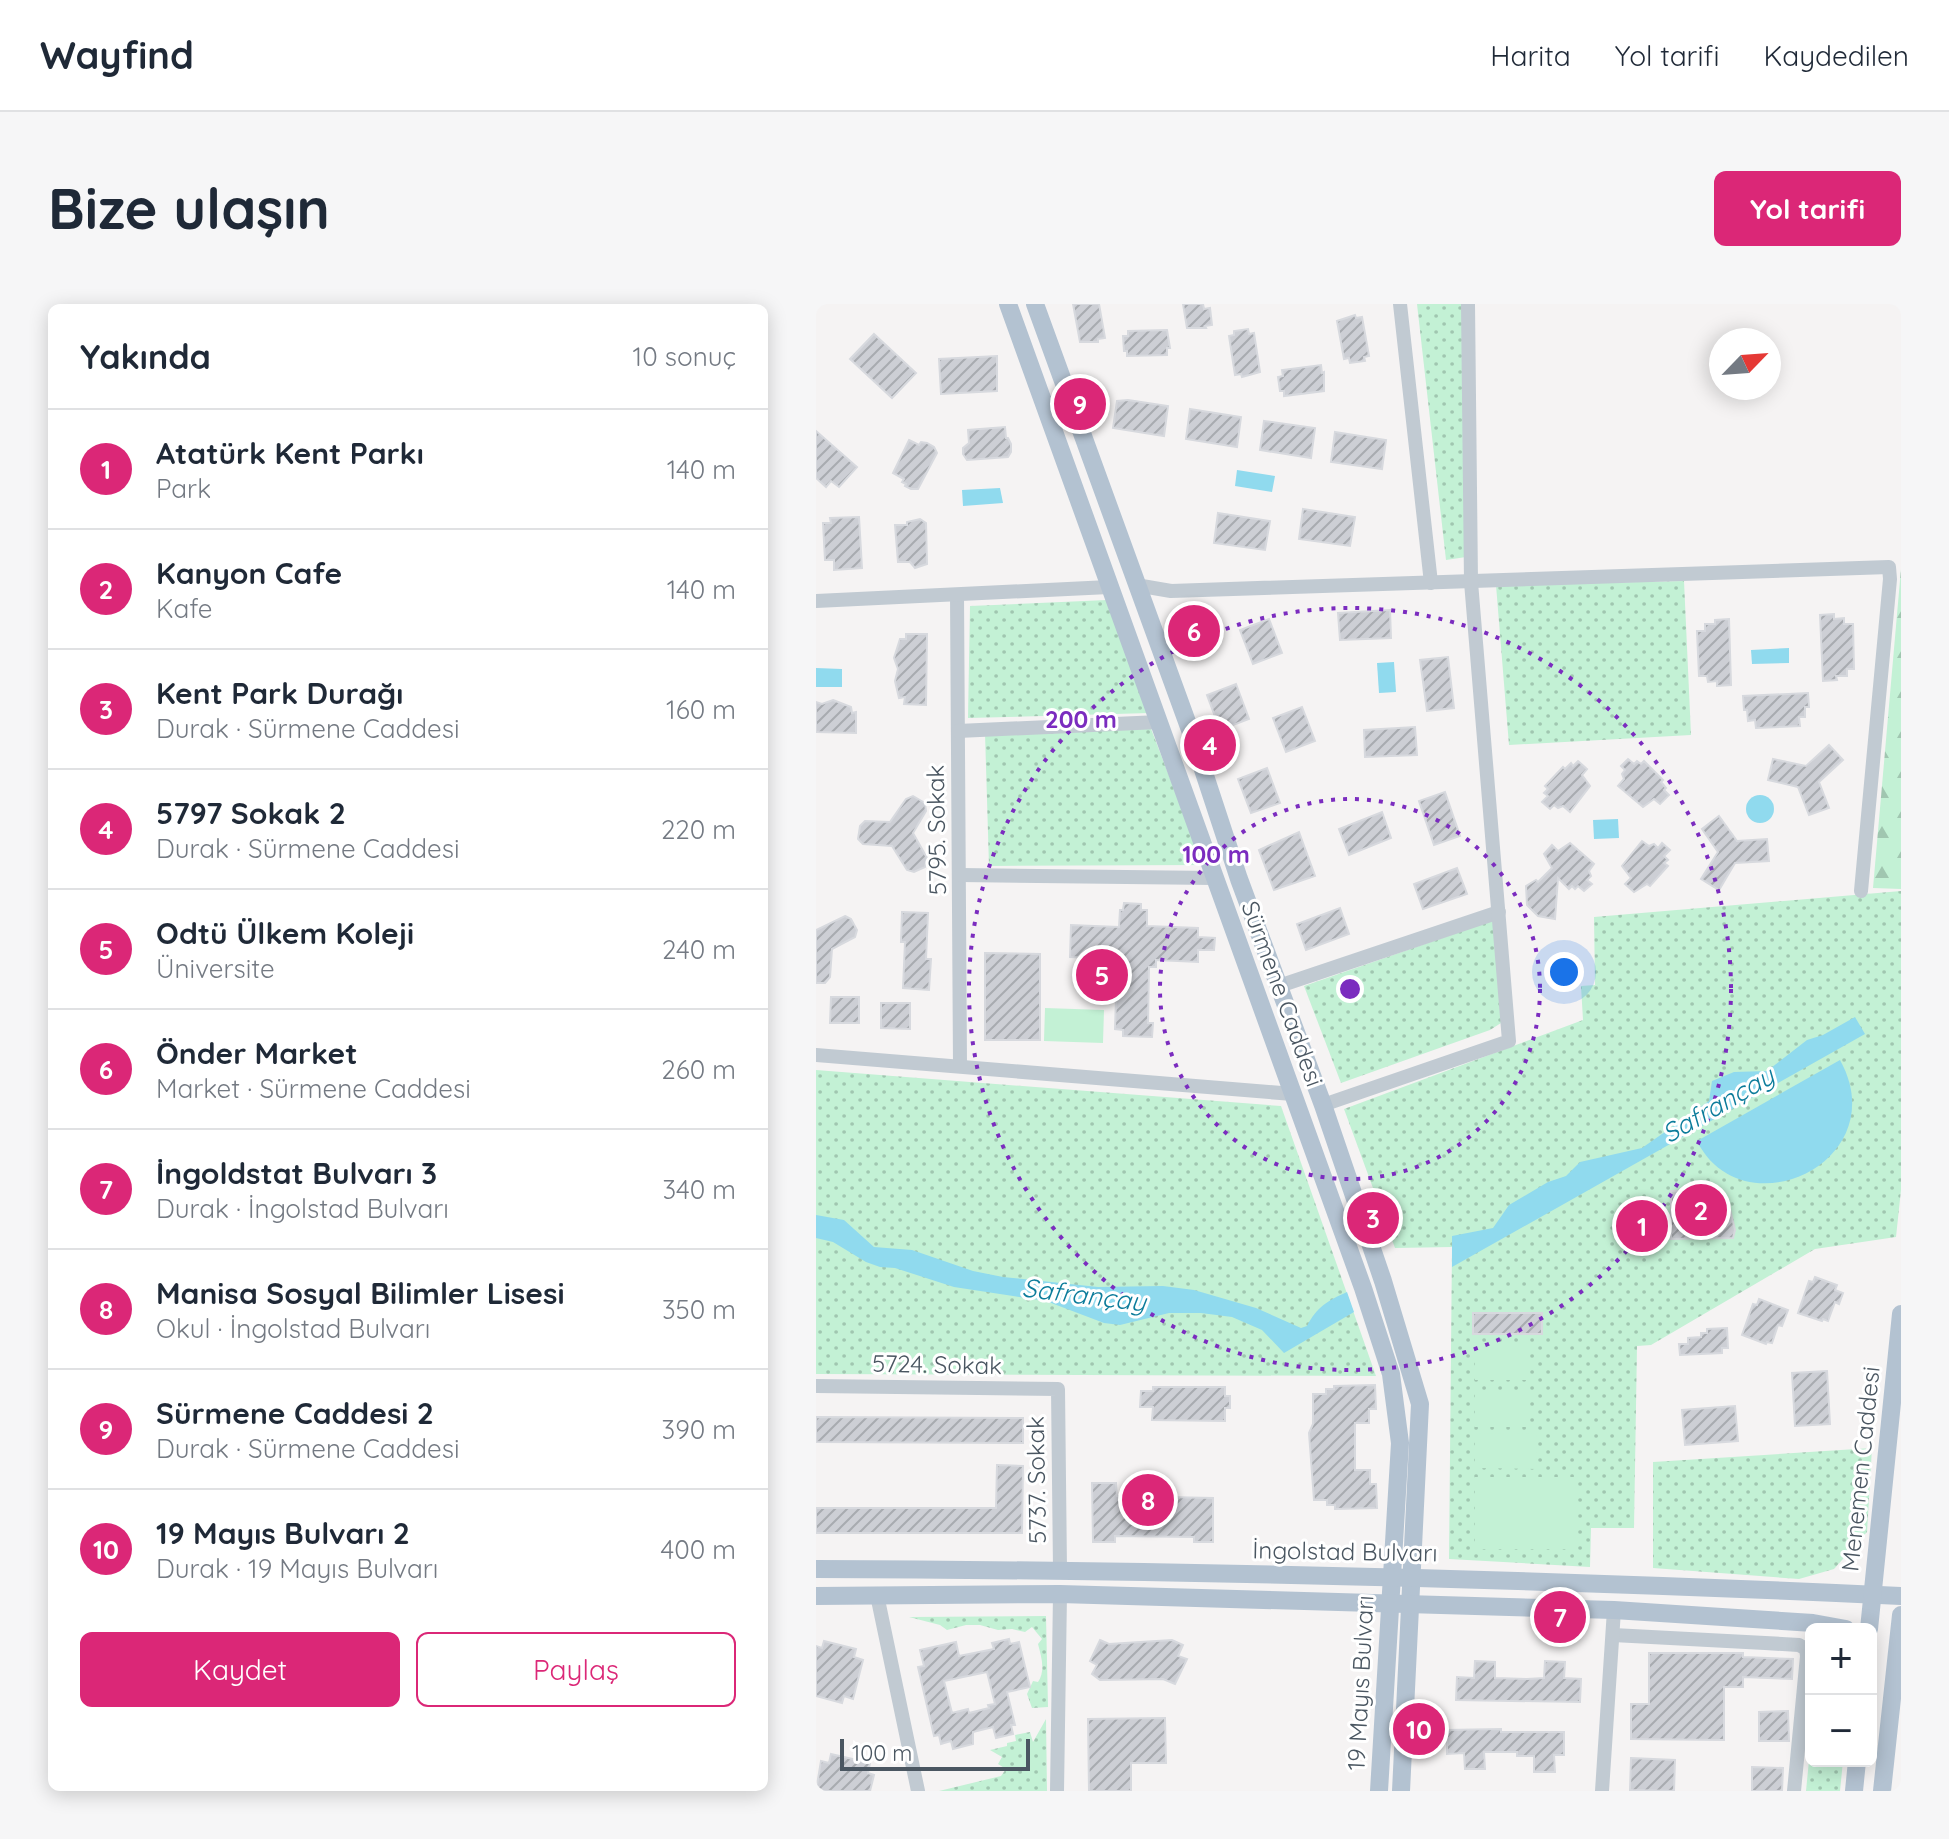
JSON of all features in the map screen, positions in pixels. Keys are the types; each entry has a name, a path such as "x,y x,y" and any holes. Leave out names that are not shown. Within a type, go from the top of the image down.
{"main road":[{"name":"Sürmene Caddesi","path":"1008,304 1363,1288 1391,1374 1400,1443 1391,1577"},
{"name":"Sürmene Caddesi","path":"1035,304 1190,730 1239,879 1323,1105 1383,1281 1420,1404 1413,1577"},
{"path":"1109,587 1136,585"},
{"path":"1214,878 1239,879"},
{"path":"1292,1091 1313,1080"},
{"path":"1363,1288 1383,1281"},
{"name":"Menemen Caddesi","path":"1871,1623 1901,1314"},
{"name":"İngolstad Bulvarı","path":"816,1569 1413,1577 1901,1596"},
{"name":"19 Mayıs Bulvarı","path":"1379,1791 1391,1577"},
{"name":"19 Mayıs Bulvarı","path":"1401,1791 1413,1577"},
{"name":"İngolstad Bulvarı","path":"816,1596 1060,1594 1614,1610 1813,1623"},
{"path":"1882,1791 1901,1615"},
{"path":"1877,1632 1898,1637"},
{"path":"1854,1791 1856,1767"}],"street":[{"path":"1400,304 1431,583"},
{"path":"1323,1105 1509,1041 1471,582 1468,304"},
{"path":"1136,585 1171,591 1889,567 1861,891"},
{"path":"816,601 1109,587"},
{"name":"5795. Sokak","path":"957,595 960,1065"},
{"path":"958,731 1159,722"},
{"path":"960,875 1214,878"},
{"path":"1279,986 1499,912"},
{"path":"816,1055 1292,1091"},
{"name":"5724. Sokak","path":"816,1386 1058,1389"},
{"name":"5737. Sokak","path":"1058,1389 1060,1570"},
{"path":"1057,1791 1060,1594"},
{"path":"877,1595 918,1791"},
{"path":"1602,1791 1614,1610"},
{"path":"1613,1635 1799,1645 1806,1649 1794,1791"}],"green space":[{"path":"1417,304 1464,304 1466,557 1446,560"},
{"path":"1901,569 1901,889 1873,888"},
{"path":"1684,581 1691,735 1509,745 1496,585"},
{"path":"1107,600 1150,713 968,718 970,606"},
{"path":"1150,726 1203,865 989,866 985,733"},
{"path":"1901,891 1901,1190 1896,1237 1815,1249 1651,1345 1637,1346 1634,1528 1591,1528 1590,1567 1449,1559 1452,1247 1395,1248 1344,1109 1583,1020 1581,986 1595,985 1594,917"},
{"path":"1491,921 1499,923 1501,1023 1490,1030 1341,1083 1304,986"},
{"path":"1045,1008 1104,1010 1103,1043 1044,1041"},
{"path":"816,1070 1281,1106 1376,1376 816,1374"},
{"path":"1475,1344 1530,1344 1530,1380 1475,1380"},
{"path":"1475,1392 1530,1392 1530,1427 1475,1427"},
{"path":"1475,1433 1536,1434 1537,1469 1475,1468"},
{"path":"1872,1448 1867,1532 1834,1569 1799,1579 1653,1568 1653,1462"},
{"path":"1475,1477 1576,1477 1576,1549 1475,1549"},
{"path":"1046,1616 1048,1707 1032,1708 1027,1694 1033,1681 1038,1682 1040,1677 1042,1668 1038,1644 1042,1639 1032,1627 1025,1632 980,1625 947,1630 940,1625 909,1617"},
{"path":"1046,1719 1047,1791 939,1791 1001,1776 1006,1769 998,1764 1002,1757 990,1750 1016,1741 1015,1735 1030,1732 1033,1742"},
{"path":"1808,1767 1842,1767 1840,1791 1806,1791"}],"water":[{"path":"1237,470 1275,476 1272,492 1235,486"},
{"path":"1000,488 1003,503 963,506 962,490"},
{"path":"1789,648 1789,663 1752,664 1751,650"},
{"path":"1394,662 1396,692 1379,693 1377,663"},
{"path":"816,668 842,669 842,687 816,687"},
{"path":"1760,795 1770,799 1774,809 1770,819 1760,823 1750,819 1746,809 1750,799"},
{"path":"1618,819 1619,838 1594,839 1593,820"},
{"name":"Safrançay","path":"1855,1017 1865,1034 1452,1267 1452,1236 1493,1228 1509,1205 1548,1182 1566,1176 1580,1162 1642,1148 1709,1101 1712,1081 1734,1072 1767,1071 1807,1040 1823,1035"},
{"path":"1840,1060 1852,1096 1848,1128 1831,1154 1807,1173 1777,1182 1747,1181 1719,1168 1697,1141"},
{"name":"Safrançay","path":"816,1215 844,1220 874,1247 912,1250 973,1271 1003,1277 1098,1287 1163,1286 1194,1290 1256,1308 1301,1328 1307,1326 1323,1305 1347,1292 1354,1312 1284,1353 1262,1330 1232,1317 1169,1313 1120,1325 1104,1323 1046,1301 954,1287 866,1262 833,1242 816,1238"}],"building":[{"path":"1073,304 1099,304 1105,338 1098,339 1098,342 1080,342"},
{"path":"1183,304 1203,304 1204,309 1210,308 1212,325 1187,328"},
{"path":"1355,315 1356,318 1362,317 1369,356 1364,357 1365,361 1350,363 1349,358 1344,359 1337,321"},
{"path":"1248,329 1249,334 1254,333 1260,372 1242,377 1241,374 1235,375 1229,336 1234,335 1234,331"},
{"path":"1167,330 1170,348 1167,348 1167,355 1127,356 1127,351 1124,351 1123,336 1128,336 1128,331"},
{"path":"874,334 916,373 892,398 850,359"},
{"path":"997,356 997,391 941,394 939,359"},
{"path":"1321,365 1324,391 1284,396 1284,391 1280,391 1278,377 1283,376 1282,370"},
{"path":"1117,401 1168,406 1164,436 1113,428"},
{"path":"1190,409 1241,417 1237,447 1186,439"},
{"path":"1264,421 1315,428 1311,458 1260,450"},
{"path":"1005,427 1006,438 1011,444 1008,457 967,460 963,448 969,443 968,430"},
{"path":"816,431 857,467 839,487 831,481 826,487 816,478"},
{"path":"1335,432 1386,440 1382,469 1331,462"},
{"path":"909,440 919,445 921,442 927,443 937,453 918,489 905,486 902,482 904,479 893,473"},
{"path":"1303,509 1355,517 1350,546 1299,539"},
{"path":"1218,513 1270,521 1265,550 1214,543"},
{"path":"859,517 862,568 834,570 834,560 825,560 823,523 831,523 830,518"},
{"path":"920,519 926,523 927,564 915,568 910,562 898,562 895,525 907,525 907,522"},
{"path":"1188,608 1207,608 1207,639 1185,640 1177,623"},
{"path":"1390,610 1391,638 1340,640 1338,613"},
{"path":"1834,614 1834,619 1844,618 1844,624 1853,624 1854,669 1847,669 1847,676 1836,676 1837,680 1823,681 1820,615"},
{"path":"1269,619 1282,653 1253,664 1240,630"},
{"path":"1729,619 1731,685 1717,686 1717,681 1708,682 1707,676 1699,676 1697,631 1705,631 1705,624 1715,624 1715,620"},
{"path":"906,634 927,634 926,705 904,704 905,697 899,698 895,681 898,669 894,658 900,639 906,639"},
{"path":"1448,657 1454,708 1427,711 1420,660"},
{"path":"1236,684 1249,719 1220,730 1207,695"},
{"path":"1808,693 1809,707 1805,707 1805,717 1799,717 1800,726 1756,728 1755,720 1748,721 1747,710 1744,710 1743,696"},
{"path":"833,700 851,707 852,713 856,712 856,733 816,732 816,702 822,704"},
{"path":"1302,707 1315,741 1286,752 1273,718"},
{"path":"1415,727 1417,755 1365,757 1364,730"},
{"path":"1829,745 1843,760 1819,782 1829,808 1809,815 1798,787 1768,780 1773,759 1806,766"},
{"path":"1628,759 1634,764 1644,761 1663,780 1664,790 1669,795 1660,804 1654,799 1643,807 1618,786 1624,779 1622,774 1625,770 1621,766"},
{"path":"1578,761 1587,769 1582,775 1590,786 1570,812 1563,806 1558,808 1554,805 1550,809 1542,802 1548,796 1544,793 1548,789 1545,786 1563,767 1565,769 1571,763 1573,766"},
{"path":"1267,768 1280,803 1251,813 1238,779"},
{"path":"1445,792 1460,836 1434,845 1419,801"},
{"path":"913,796 925,803 926,811 913,833 927,858 925,867 914,872 907,870 892,846 863,844 858,839 860,826 865,821 890,822 906,799"},
{"path":"1382,812 1391,838 1349,855 1339,829"},
{"path":"1719,816 1737,841 1767,839 1769,861 1735,863 1719,890 1701,879 1718,852 1702,829"},
{"path":"1299,832 1315,876 1274,890 1259,850"},
{"path":"1642,841 1658,848 1662,843 1670,850 1664,856 1668,860 1664,863 1668,866 1650,886 1647,884 1634,892 1625,884 1631,878 1622,866"},
{"path":"1570,843 1594,864 1587,880 1592,884 1584,891 1578,886 1569,889 1558,878 1555,919 1538,916 1527,905 1526,886 1536,880 1538,882 1552,868 1544,854 1552,845 1558,851"},
{"path":"1457,868 1467,894 1423,909 1414,884"},
{"path":"1124,903 1141,904 1141,910 1147,910 1147,926 1198,928 1198,937 1215,938 1214,950 1198,950 1198,962 1156,960 1156,967 1149,967 1148,1023 1153,1023 1152,1037 1123,1036 1123,1030 1115,1029 1117,967 1110,967 1110,959 1070,957 1071,925 1119,927 1120,910 1123,910"},
{"path":"1340,908 1349,934 1306,950 1297,924"},
{"path":"902,912 928,913 926,959 931,959 929,990 903,988 905,942 901,942"},
{"path":"845,916 851,919 857,930 855,937 832,949 830,977 825,983 816,983 816,930"},
{"path":"985,953 1040,954 1040,1040 985,1040"},
{"path":"831,997 859,997 859,1023 830,1023"},
{"path":"881,1003 910,1003 910,1029 881,1028"},
{"path":"1707,1190 1729,1205 1735,1230 1733,1238 1671,1239 1671,1191"},
{"path":"1815,1277 1837,1285 1835,1290 1843,1293 1839,1304 1835,1302 1828,1321 1798,1313 1809,1281 1813,1282"},
{"path":"1759,1299 1788,1310 1782,1326 1778,1325 1772,1343 1766,1344 1742,1335 1753,1304 1757,1305"},
{"path":"1473,1313 1542,1313 1542,1334 1473,1334"},
{"path":"1727,1328 1728,1348 1722,1348 1722,1353 1680,1355 1679,1344 1688,1344 1688,1338 1701,1337 1707,1329"},
{"path":"1827,1371 1830,1424 1795,1426 1792,1373"},
{"path":"1375,1385 1376,1409 1369,1409 1369,1423 1355,1423 1355,1470 1370,1470 1370,1484 1376,1484 1377,1508 1335,1509 1335,1505 1327,1505 1327,1500 1314,1500 1309,1433 1313,1424 1313,1394 1326,1394 1326,1389 1334,1389 1334,1386"},
{"path":"1153,1387 1225,1387 1225,1396 1230,1396 1230,1408 1225,1408 1225,1421 1152,1420 1153,1407 1140,1407 1141,1391 1153,1391"},
{"path":"1735,1406 1738,1441 1685,1445 1682,1410"},
{"path":"816,1417 1023,1418 1023,1443 816,1442"},
{"path":"997,1465 1023,1466 1022,1533 816,1533 816,1508 996,1508"},
{"path":"1092,1483 1116,1483 1117,1496 1213,1498 1213,1542 1194,1542 1194,1537 1115,1536 1115,1542 1093,1542"},
{"path":"1009,1639 1010,1644 1019,1642 1030,1687 1007,1692 1015,1725 1011,1725 1013,1734 996,1738 993,1727 973,1732 973,1744 953,1749 951,1741 941,1744 939,1735 934,1736 918,1667 924,1666 920,1650 956,1642 959,1656 994,1649 992,1643","holes":["987,1672 995,1704 969,1713 968,1709 952,1713 944,1681"]},
{"path":"1100,1640 1109,1644 1172,1640 1183,1645 1178,1656 1187,1659 1175,1684 1163,1679 1100,1680 1092,1674 1097,1665 1090,1661"},
{"path":"824,1641 856,1649 854,1657 863,1660 853,1699 844,1696 842,1703 816,1696 816,1646 822,1648"},
{"path":"1649,1653 1743,1653 1743,1657 1793,1659 1792,1679 1743,1677 1743,1687 1724,1687 1724,1740 1631,1739 1631,1704 1649,1704"},
{"path":"1475,1661 1495,1662 1495,1678 1527,1679 1544,1678 1545,1661 1565,1662 1564,1678 1581,1679 1580,1702 1456,1700 1457,1677 1474,1678"},
{"path":"1788,1711 1789,1741 1759,1741 1759,1712"},
{"path":"1165,1718 1166,1763 1131,1763 1131,1791 1089,1791 1088,1719"},
{"path":"1501,1729 1501,1732 1564,1732 1564,1755 1554,1755 1555,1772 1534,1772 1534,1756 1517,1756 1517,1752 1484,1752 1485,1769 1465,1769 1464,1753 1447,1754 1447,1730"},
{"path":"831,1754 870,1763 868,1773 874,1775 870,1791 816,1791 821,1761 829,1763"},
{"path":"1631,1758 1675,1760 1674,1791 1630,1790"},
{"path":"1752,1767 1783,1768 1782,1791 1752,1791"}],"place":[{"name":"Sürmene Caddesi 2","path":"1080,404"},
{"name":"Önder Market","path":"1194,631"},
{"name":"5797 Sokak 2","path":"1210,745"},
{"name":"Odtü Ülkem Koleji","path":"1102,975"},
{"name":"Kanyon Cafe","path":"1701,1210"},
{"name":"Kent Park Durağı","path":"1373,1218"},
{"name":"Atatürk Kent Parkı","path":"1642,1226"},
{"name":"Manisa Sosyal Bilimler Lisesi","path":"1148,1500"},
{"name":"İngoldstat Bulvarı 3","path":"1560,1617"},
{"name":"19 Mayıs Bulvarı 2","path":"1419,1729"}]}
